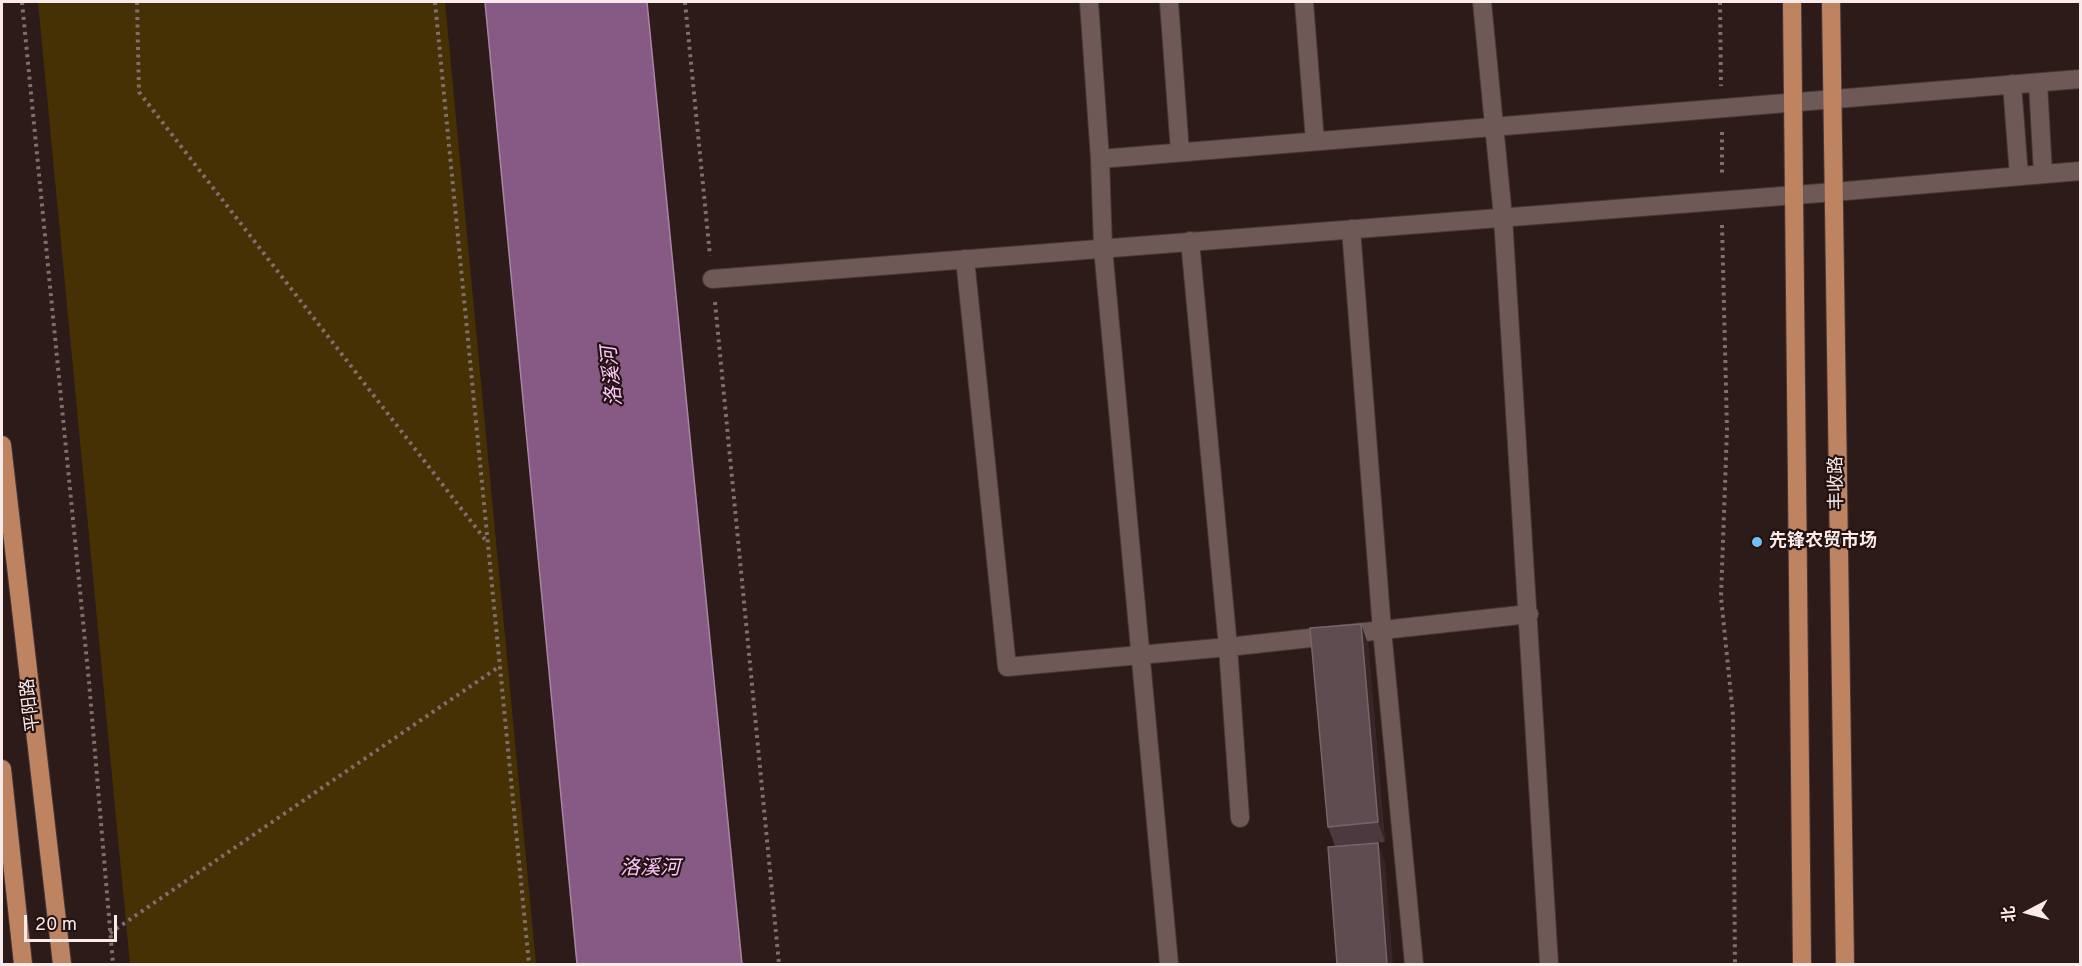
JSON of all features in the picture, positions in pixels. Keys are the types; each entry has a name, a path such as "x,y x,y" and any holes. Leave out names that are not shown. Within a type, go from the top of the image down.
{"main road":[{"path":"1792,2 1802,964"},
{"name":"丰收路","path":"1831,2 1845,964"},
{"name":"平阳路","path":"2,445 62,964"},
{"path":"2,769 24,964"}],"street":[{"path":"1089,2 1100,159 1103,248 1169,964"},
{"path":"1169,2 1180,152"},
{"path":"1304,2 1316,141"},
{"path":"1482,2 1503,217 1550,964"},
{"path":"1100,159 2080,79"},
{"path":"2038,83 2043,174"},
{"path":"2012,84 2019,176"},
{"path":"712,279 2080,171"},
{"path":"1351,229 1382,630 1414,964"},
{"path":"1190,241 1228,647 1240,818"},
{"path":"965,259 1007,667 1140,656 1529,614"}],"path":[{"path":"22,2 89,682 113,964"},
{"path":"137,2 139,92 488,543"},
{"path":"435,2 529,964"},
{"path":"685,2 779,964"},
{"path":"1720,2 1727,429 1721,597 1733,715 1735,964"},
{"path":"110,933 500,666"}],"shaded area":[{"path":"38,2 445,2 536,964 130,964"}],"water":[{"name":"洛溪河","path":"485,2 647,2 742,964 577,964"}],"building":[{"path":"1361,624 1378,822 1328,827 1310,628"},
{"path":"1378,843 1387,964 1337,964 1328,847"}],"place":[{"name":"先锋农贸市场","path":"1757,542"}]}
